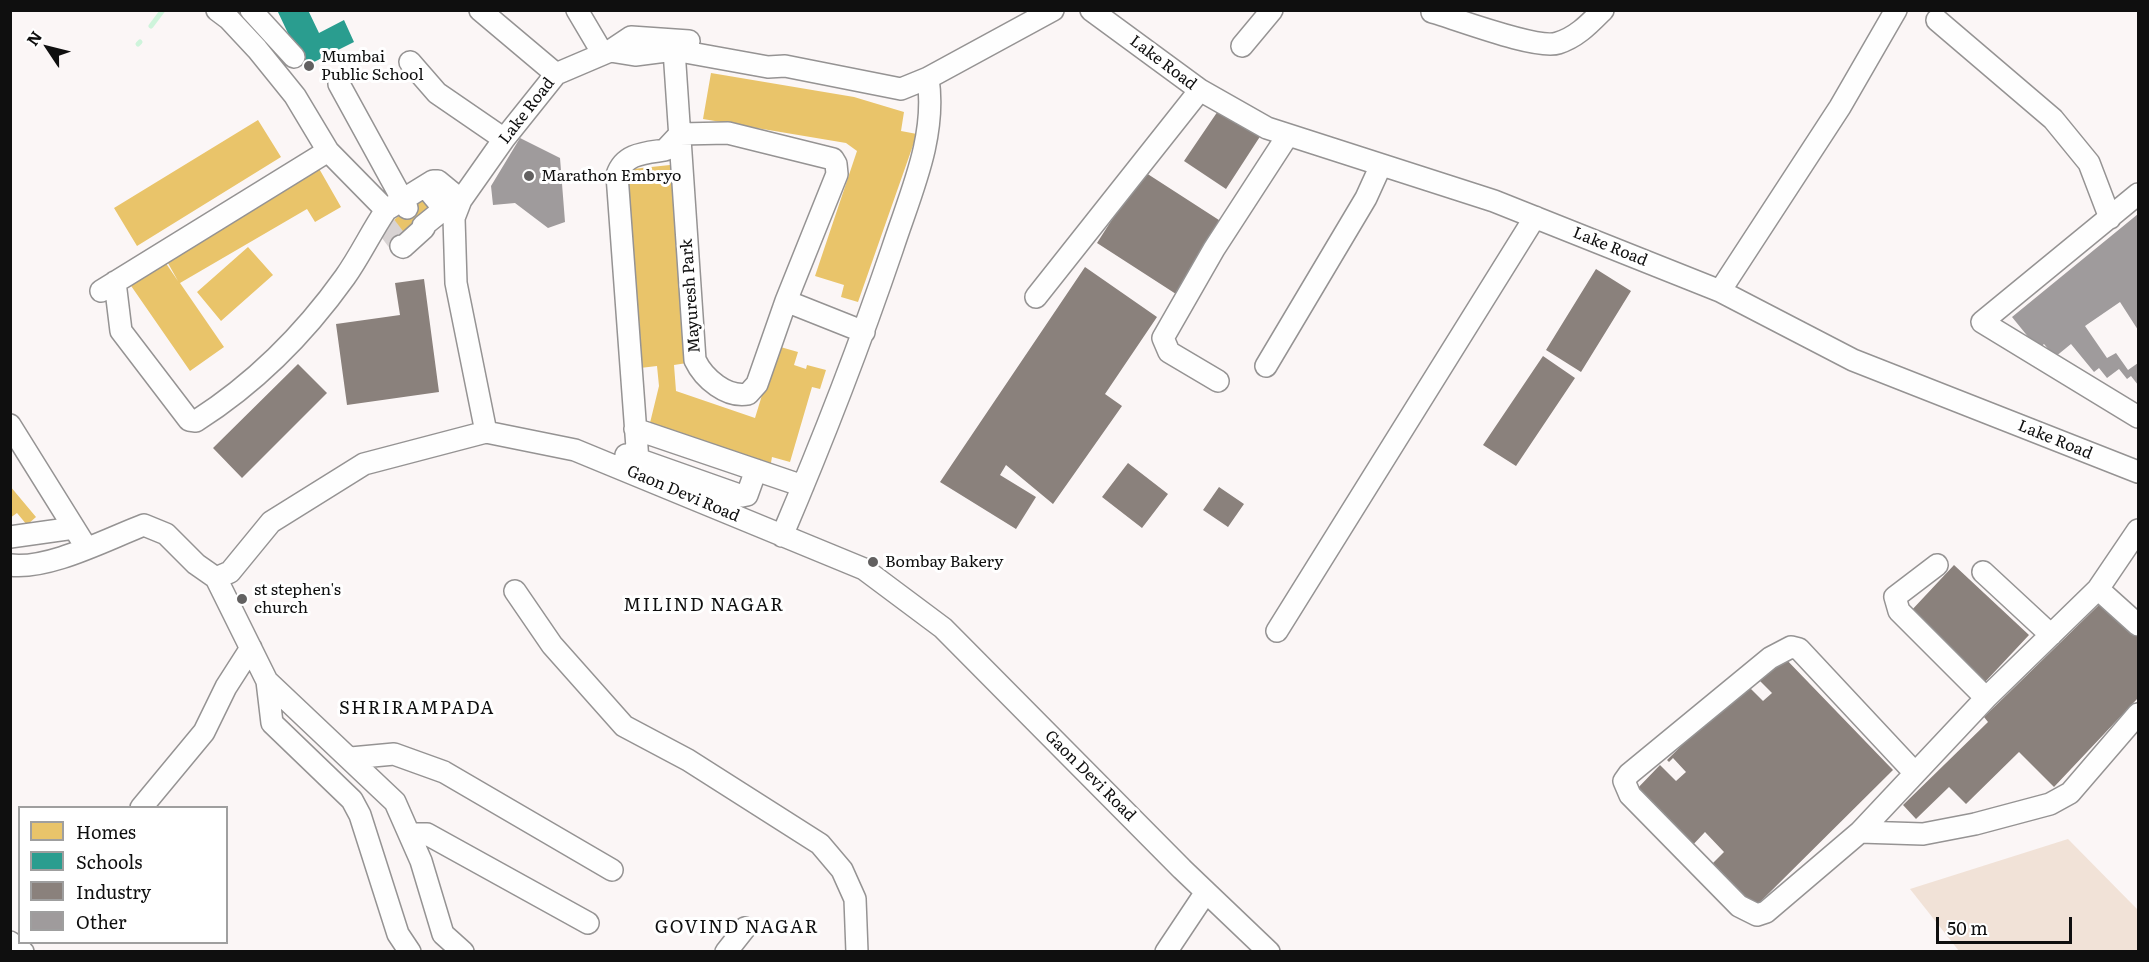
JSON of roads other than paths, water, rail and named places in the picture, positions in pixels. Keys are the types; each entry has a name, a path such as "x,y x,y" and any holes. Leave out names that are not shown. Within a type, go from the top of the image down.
{"street":[{"path":"251,10 294,57"},
{"path":"480,10 556,74"},
{"path":"577,10 606,52"},
{"path":"676,48 772,58 784,66 901,89 928,78 1053,10"},
{"name":"Lake Road","path":"1091,10 1200,90 1267,128 1535,217 1720,291 1852,360 2139,472"},
{"path":"1242,46 1272,10"},
{"path":"1432,12 1531,42 1556,44 1576,36 1603,10"},
{"path":"1720,291 1840,107 1896,10"},
{"path":"227,13 295,96 328,151 398,210"},
{"path":"1937,20 2053,118 2089,163 2110,218"},
{"name":"Lake Road","path":"454,201 556,74 606,52 631,37 676,48"},
{"path":"676,48 691,58 810,79"},
{"name":"Mayuresh Park","path":"676,48 680,134 695,360 708,380 738,396 748,394 757,384 786,301 837,174 836,164 825,155 728,133 680,134"},
{"path":"410,62 437,93 504,139"},
{"path":"782,536 864,332 925,152 932,103 928,78"},
{"path":"339,84 398,210"},
{"path":"1036,297 1200,90"},
{"path":"638,466 617,175 626,160 639,154 665,150 680,134"},
{"path":"1218,381 1170,351 1163,338 1214,249 1288,135"},
{"path":"328,151 108,286 121,331 189,420 196,421 248,381 304,331 346,275 365,241 433,181 438,181 454,201 456,283 486,432"},
{"path":"1266,366 1366,198 1382,165"},
{"path":"2139,194 1982,322 2139,417"},
{"path":"401,246 403,247 454,201"},
{"path":"1277,630 1535,217"},
{"path":"786,301 864,332"},
{"path":"10,425 86,547"},
{"path":"635,429 803,486"},
{"name":"Gaon Devi Road","path":"216,578 230,572 271,522 364,464 486,432 575,450 638,466 782,536 864,569 943,628 1206,892 1269,951"},
{"path":"614,451 638,466 742,496 747,495 756,470"},
{"path":"10,565 63,559 86,547 144,525 166,534 196,564 216,578 267,681 272,723 352,800 360,815 398,934 410,951"},
{"path":"10,537 74,528"},
{"path":"1914,772 1799,650 1791,647 1770,658 1629,774 1624,781 1629,795 1738,906 1757,915 1766,912 1860,832 1986,698 2098,589 2139,531"},
{"path":"1937,565 1894,597 1895,604 1899,611 1986,698"},
{"path":"1983,572 2051,635"},
{"path":"2098,589 2139,625"},
{"path":"515,591 552,645 624,726 688,760 820,844 842,870 855,899 857,951"},
{"path":"142,806 204,732 226,687 251,648"},
{"path":"267,681 351,758 394,802 411,834 443,934 463,951"},
{"path":"1860,832 1923,834 1975,824 2050,804 2070,793 2139,714"},
{"path":"351,758 394,753 444,772 612,870"},
{"path":"411,834 427,834 588,923"},
{"path":"1166,951 1206,892"},
{"path":"726,951 745,928"},
{"path":"10,942 23,951"}],"waterway":[{"path":"151,26 163,10"}],"tunnel":[{"path":"386,226 401,246"}],"place":[{"name":"Mumbai Public School","path":"309,66"},
{"name":"Marathon Embryo","path":"529,176"},
{"name":"Bombay Bakery","path":"873,562"},
{"name":"st stephen's church","path":"242,599"}],"district":[{"name":"MILIND NAGAR","path":"704,606"},
{"name":"SHRIRAMPADA","path":"417,709"},
{"name":"GOVIND NAGAR","path":"737,928"}]}
